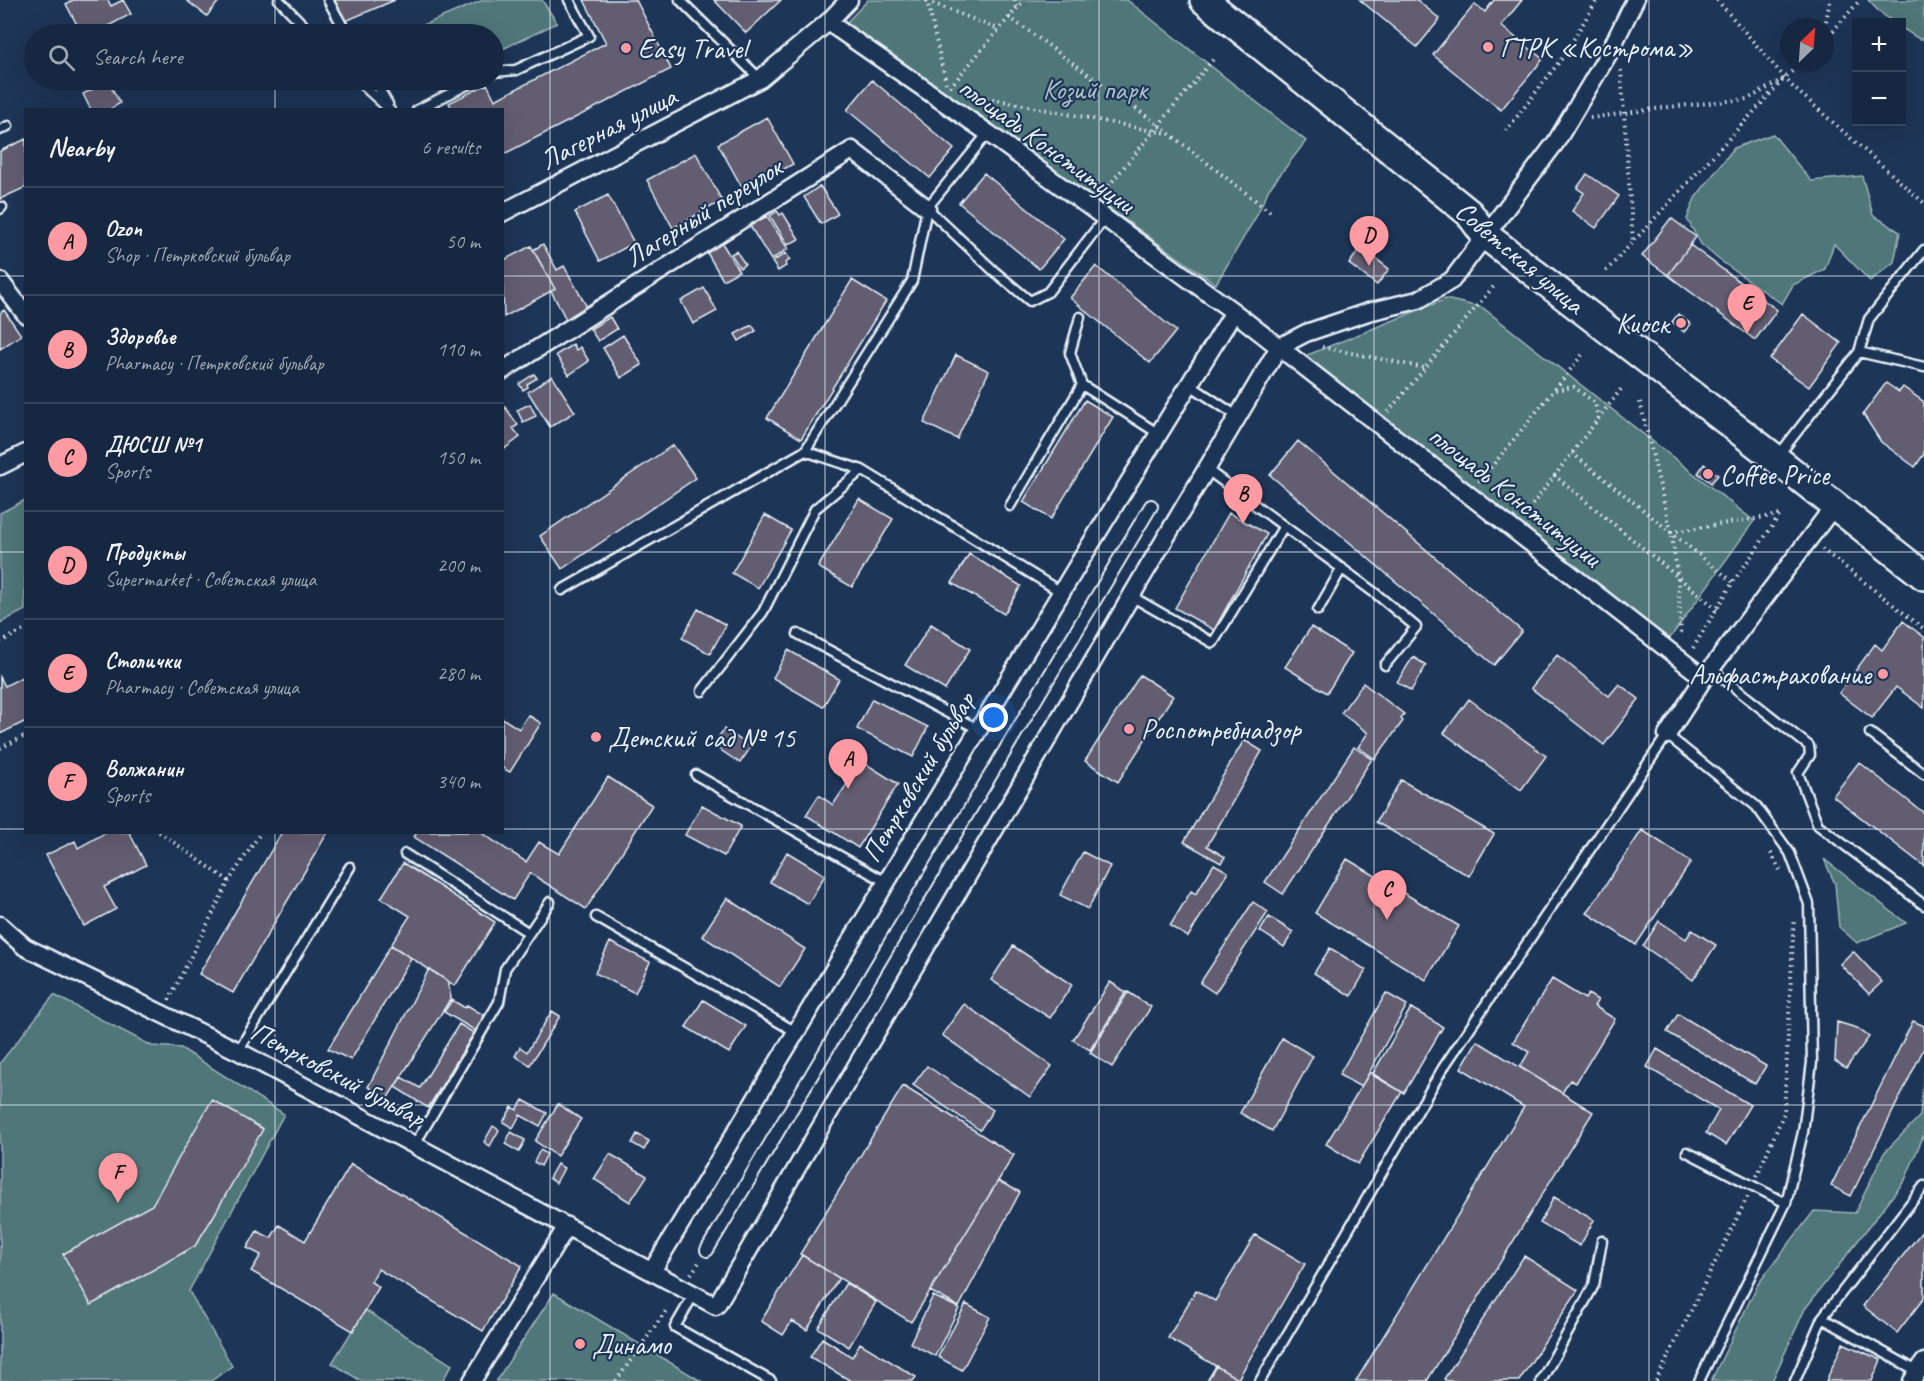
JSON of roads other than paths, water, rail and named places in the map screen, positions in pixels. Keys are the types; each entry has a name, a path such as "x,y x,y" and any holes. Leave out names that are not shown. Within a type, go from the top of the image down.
{"main road":[{"name":"Советская улица","path":"1204,0 1469,213 1485,235 1924,576"}],"street":[{"name":"Лагерная улица","path":"504,212 760,79 828,22 849,0"},
{"path":"1279,347 1309,339 1368,312 1418,300 1452,280 1556,142 1609,53 1635,0"},
{"name":"площадь Конституции","path":"828,22 988,134 1234,312 1513,529 1707,673"},
{"name":"Лагерный переулок","path":"504,369 852,150 927,208"},
{"path":"0,281 24,312"},
{"name":"Петрковский бульвар","path":"652,1271 1061,592 1234,312"},
{"path":"1260,332 1309,339"},
{"name":"Петрковский бульвар","path":"0,925 26,946 238,1051 716,1306 1279,347"},
{"path":"0,466 24,454"},
{"path":"707,1250 1151,506"},
{"path":"1667,735 1707,673 1834,506"},
{"path":"472,1381 567,1226"}],"lane":[{"path":"279,0 302,24"},
{"path":"327,0 342,24"},
{"path":"504,71 516,70 589,36 569,0"},
{"path":"680,0 760,79"},
{"path":"368,90 388,108"},
{"path":"379,90 389,108"},
{"path":"421,108 457,90"},
{"path":"562,590 805,451 912,281 927,208 988,134"},
{"path":"927,208 994,271 1030,301 1048,292 1104,219"},
{"path":"1776,459 1859,352 1869,319 1924,250"},
{"path":"1080,316 1070,353 1082,385 1159,434"},
{"path":"1859,352 1924,368"},
{"path":"1010,506 1082,385"},
{"path":"1190,385 1237,416"},
{"path":"805,451 862,470 1061,592"},
{"path":"1206,469 1342,568 1416,627 1385,665"},
{"path":"702,691 763,612 815,509 862,470"},
{"path":"1131,596 1214,643 1284,526"},
{"path":"1318,610 1342,568"},
{"path":"798,634 978,729"},
{"path":"1707,673 1809,746 1810,755 1798,773 1818,825 1924,905"},
{"path":"1870,733 1924,774"},
{"path":"1260,1381 1443,1068 1667,735 1756,806 1790,853 1809,904 1812,1062 1803,1132 1786,1203 1699,1381"},
{"path":"696,775 886,882"},
{"path":"405,854 529,933"},
{"path":"238,1051 350,867"},
{"path":"415,1144 499,1002 505,969 550,902"},
{"path":"596,917 796,1032"},
{"path":"1688,1152 1786,1203"},
{"path":"1795,1381 1822,1318 1924,1186"},
{"path":"1540,1381 1594,1285 1602,1241"},
{"path":"688,1291 675,1328 771,1381"},
{"path":"1822,1318 1917,1371"}],"place":[{"name":"ГТРК «Кострома»","path":"1488,47"},
{"name":"Easy Travel","path":"626,48"},
{"name":"Продукты","path":"1369,266"},
{"name":"Киоск","path":"1681,323"},
{"name":"Столички","path":"1747,334"},
{"name":"Coffee Price","path":"1708,474"},
{"name":"Здоровье","path":"1243,524"},
{"name":"Альфастрахование","path":"1883,674"},
{"name":"Роспотребнадзор","path":"1129,729"},
{"name":"Детский сад № 15","path":"596,737"},
{"name":"Ozon","path":"848,789"},
{"name":"ДЮСШ №1","path":"1387,920"},
{"name":"Волжанин","path":"118,1203"},
{"name":"Динамо","path":"580,1344"}],"park label":[{"name":"Козий парк","path":"1095,89"}]}
